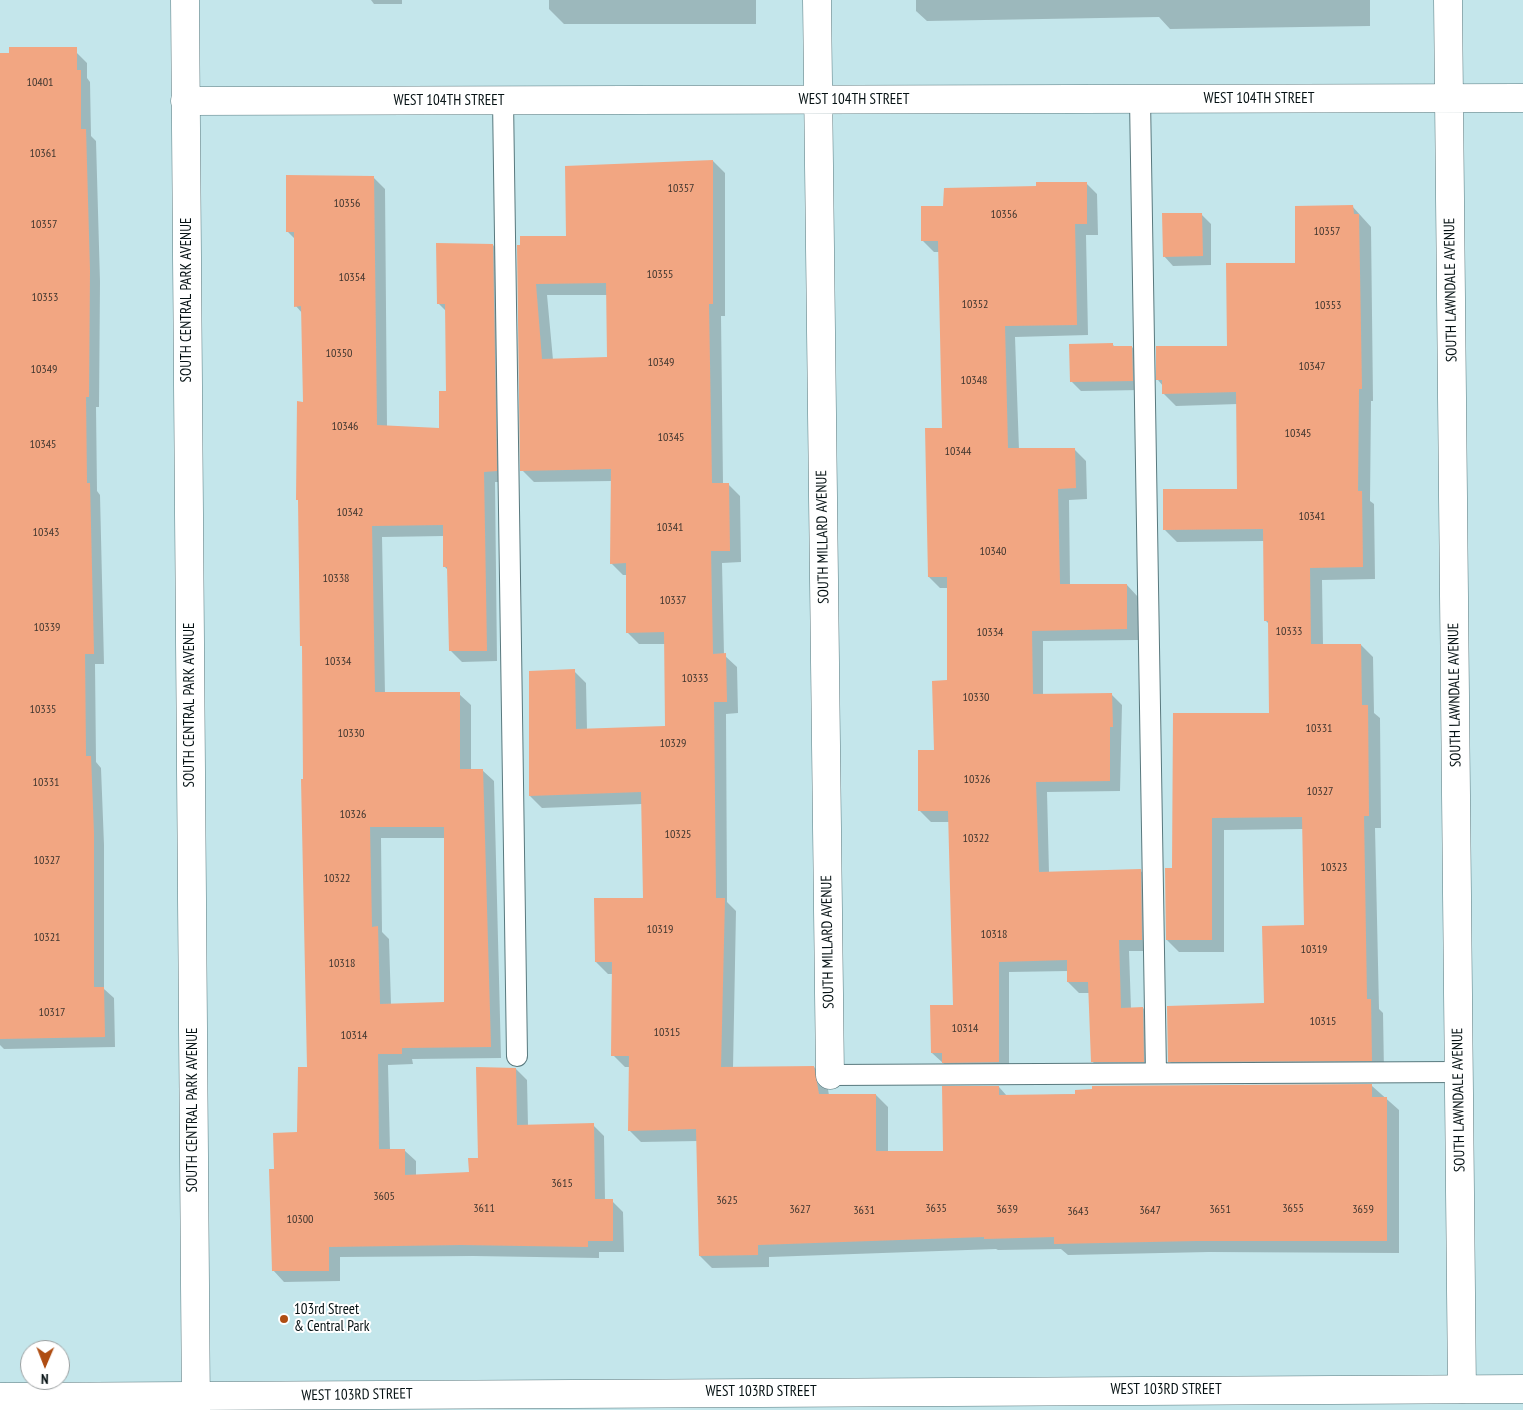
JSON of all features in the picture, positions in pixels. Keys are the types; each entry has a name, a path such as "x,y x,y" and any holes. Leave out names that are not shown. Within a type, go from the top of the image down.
{"street":[{"name":"SOUTH CENTRAL PARK AVENUE","path":"184,0 196,1404"},
{"name":"SOUTH MILLARD AVENUE","path":"817,0 830,1075"},
{"name":"SOUTH LAWNDALE AVENUE","path":"1448,0 1462,1389"},
{"name":"WEST 104TH STREET","path":"185,101 1523,98"},
{"name":"WEST 103RD STREET","path":"0,1397 196,1404 1032,1390 1523,1389"}],"lane":[{"path":"1140,99 1156,1073"},
{"path":"503,100 517,1056"},
{"path":"830,1075 1459,1072"}],"building":[{"path":"9,47 77,47 77,70 81,70 81,129 86,129 90,271 89,397 86,397 87,483 90,483 94,654 85,654 86,756 91,756 94,834 94,987 104,987 105,1037 0,1039 0,53 9,53"},
{"path":"713,160 713,304 709,304 712,483 729,483 730,551 711,551 713,654 726,653 727,702 714,702 716,898 725,898 721,1067 814,1066 819,1094 876,1094 876,1151 943,1151 942,1086 999,1086 999,1095 1075,1094 1075,1090 1092,1089 1092,1086 1372,1084 1372,1097 1387,1097 1387,1241 1196,1241 1054,1244 1054,1237 984,1239 984,1237 758,1245 758,1255 699,1256 696,1129 628,1131 629,1056 611,1056 612,962 595,962 594,898 643,898 641,792 529,796 529,671 575,669 576,729 665,726 664,632 626,633 626,563 610,564 611,469 520,471 517,245 520,245 520,236 566,236 565,166","holes":["606,283 607,357 542,359 536,284"]},
{"path":"286,175 374,176 377,425 439,428 439,391 446,391 445,304 437,304 436,243 493,244 497,471 484,472 487,651 449,651 447,567 443,567 443,525 372,526 375,692 460,692 460,769 483,769 491,1047 402,1048 402,1054 378,1054 379,1149 405,1149 405,1175 469,1172 468,1158 478,1158 476,1067 516,1068 517,1125 594,1123 595,1199 613,1199 613,1241 588,1241 588,1247 461,1245 329,1247 329,1271 272,1271 269,1169 274,1169 273,1133 297,1132 298,1067 307,1067 301,779 303,779 302,646 300,646 298,500 296,500 297,401 303,402 301,306 294,307 294,232 286,232","holes":["370,827 444,827 444,1002 380,1004 378,926 372,927"]},
{"path":"1036,182 1087,182 1087,224 1075,224 1077,325 1005,326 1008,448 1075,448 1076,488 1058,489 1060,584 1127,584 1127,629 1032,631 1033,694 1112,693 1113,727 1110,727 1110,781 1036,782 1039,872 1141,869 1142,940 1119,940 1121,1008 1143,1007 1144,1062 1091,1062 1088,982 1067,982 1067,960 999,962 999,1062 942,1063 942,1053 931,1053 930,1005 953,1005 948,811 918,811 918,750 934,750 932,681 947,680 947,577 928,577 925,428 942,428 938,241 921,241 921,206 943,206 944,188 1036,186"},
{"path":"1353,205 1354,214 1359,214 1362,389 1359,389 1358,491 1362,491 1363,567 1310,568 1311,644 1361,644 1362,705 1368,705 1369,816 1364,816 1367,999 1371,999 1372,1061 1168,1062 1167,1006 1264,1003 1262,926 1304,925 1302,817 1212,818 1212,940 1166,940 1165,868 1172,868 1173,713 1269,713 1268,621 1264,621 1263,529 1163,530 1163,489 1237,489 1236,392 1162,394 1162,380 1156,380 1156,346 1227,346 1226,263 1295,263 1295,206"},
{"path":"1162,213 1202,213 1203,256 1163,257"},
{"path":"1113,343 1113,346 1132,346 1133,381 1070,382 1069,344"}],"place":[{"name":"103rd Street & Central Park","path":"284,1319"}]}
